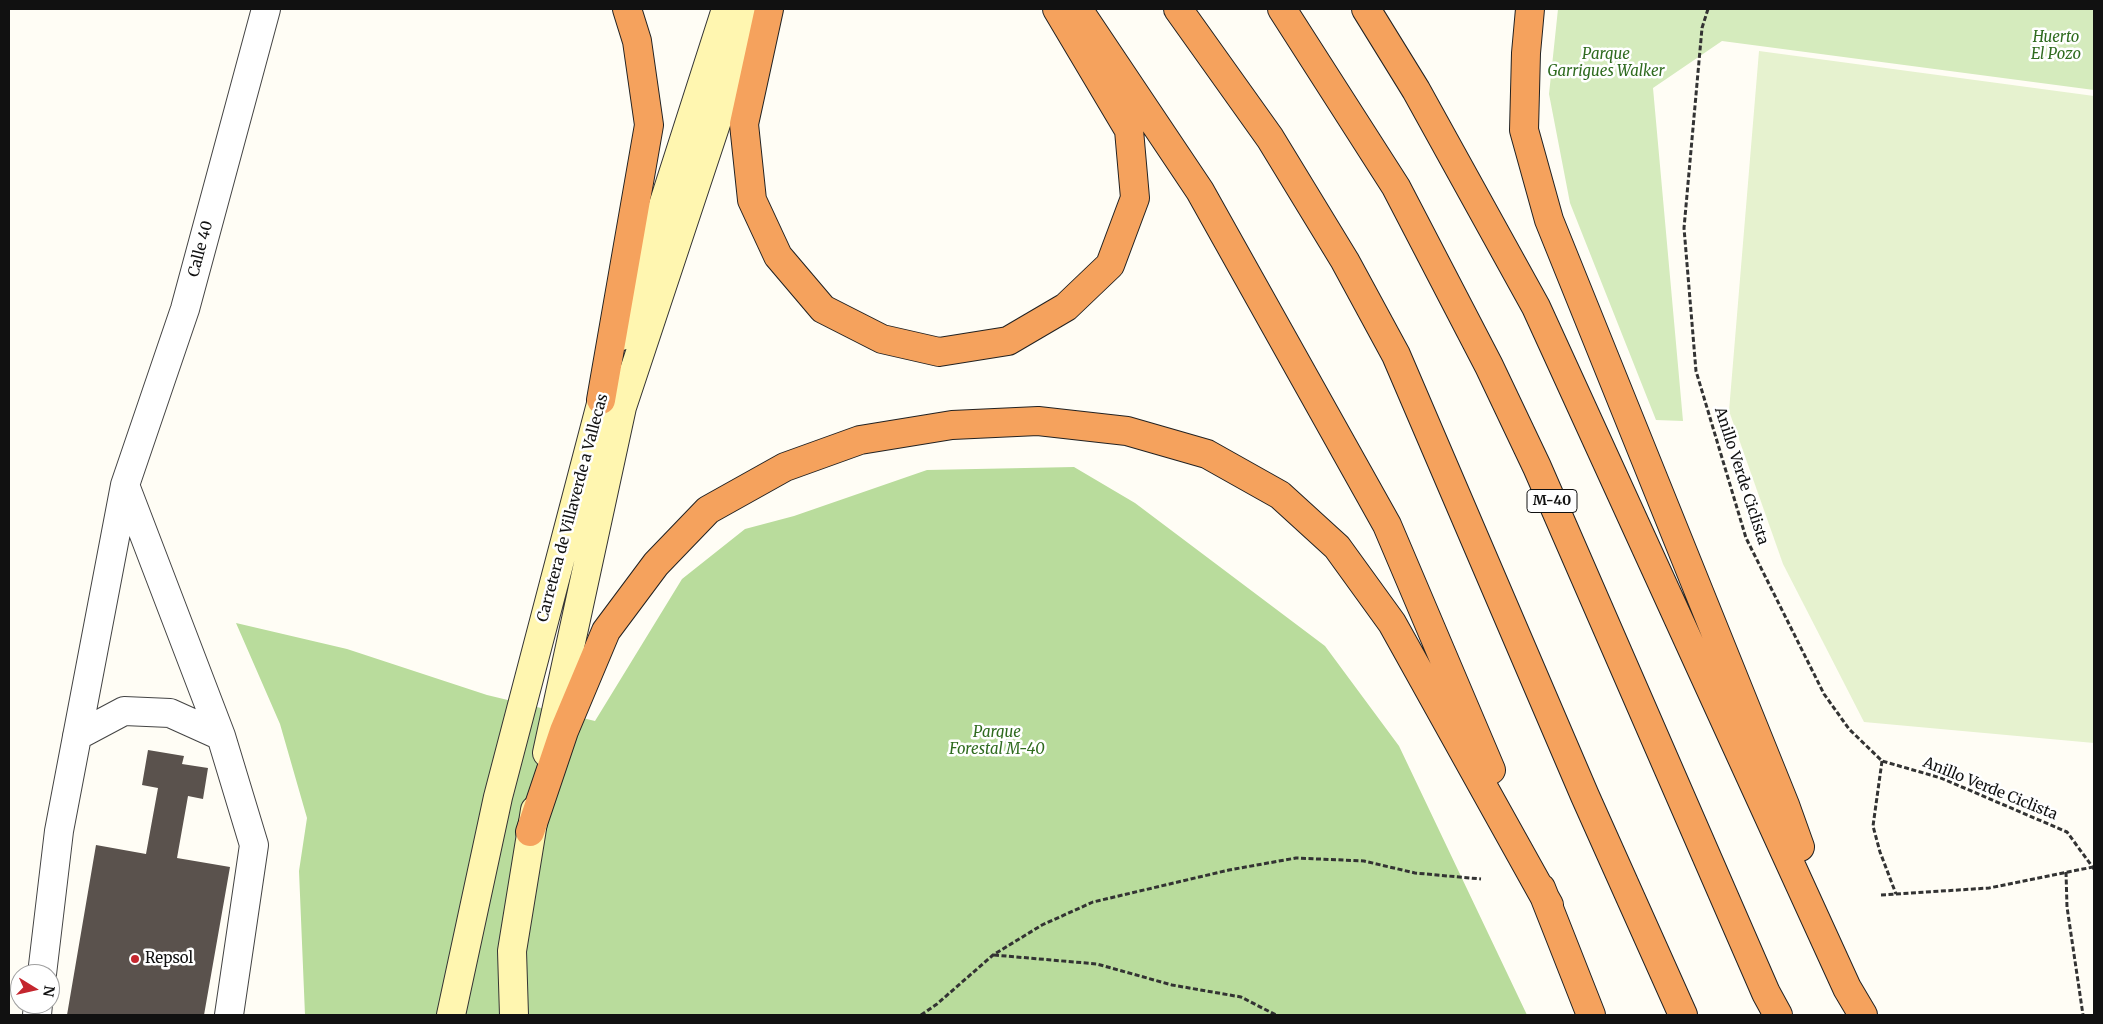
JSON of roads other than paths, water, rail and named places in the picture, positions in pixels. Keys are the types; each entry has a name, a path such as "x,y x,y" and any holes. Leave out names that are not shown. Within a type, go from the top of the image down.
{"highway":[{"path":"600,400 649,125 638,41 627,9"},
{"path":"769,9 744,124 752,200 778,256 823,309 882,339 939,352 1008,341 1066,307 1110,265 1135,198 1130,130 1057,9"},
{"path":"1078,9 1200,191 1387,525 1549,906 1591,1015"},
{"path":"1178,9 1270,138 1345,261 1396,354 1585,796 1683,1015"},
{"name":"M-40","path":"1282,9 1396,187 1489,366 1537,467 1766,993 1778,1015"},
{"path":"1366,9 1416,90 1536,307 1847,988 1863,1015"},
{"path":"1530,9 1526,53 1524,130 1549,220 1785,805 1847,988"},
{"path":"530,832 564,731 606,631 656,564 708,510 785,467 860,440 952,425 1038,421 1127,431 1207,454 1280,495 1337,547 1392,623 1549,906"}],"main road":[{"name":"Carretera de Villaverde a Vallecas","path":"452,1015 498,796 600,400 726,9"},
{"name":"Carretera de Villaverde a Vallecas","path":"514,1015 512,951 530,832 622,407 754,9"}],"street":[{"name":"Calle 40","path":"43,964 59,831 125,485 185,309 266,9"},
{"path":"125,485 222,736 254,845 229,1015"},
{"path":"77,736 124,711 170,713 222,736"}],"place":[{"name":"Repsol","path":"135,959"}],"park label":[{"name":"Huerto El Pozo","path":"2056,46"},
{"name":"Parque Garrigues Walker","path":"1606,64"},
{"name":"Parque Forestal M-40","path":"997,742"}]}
